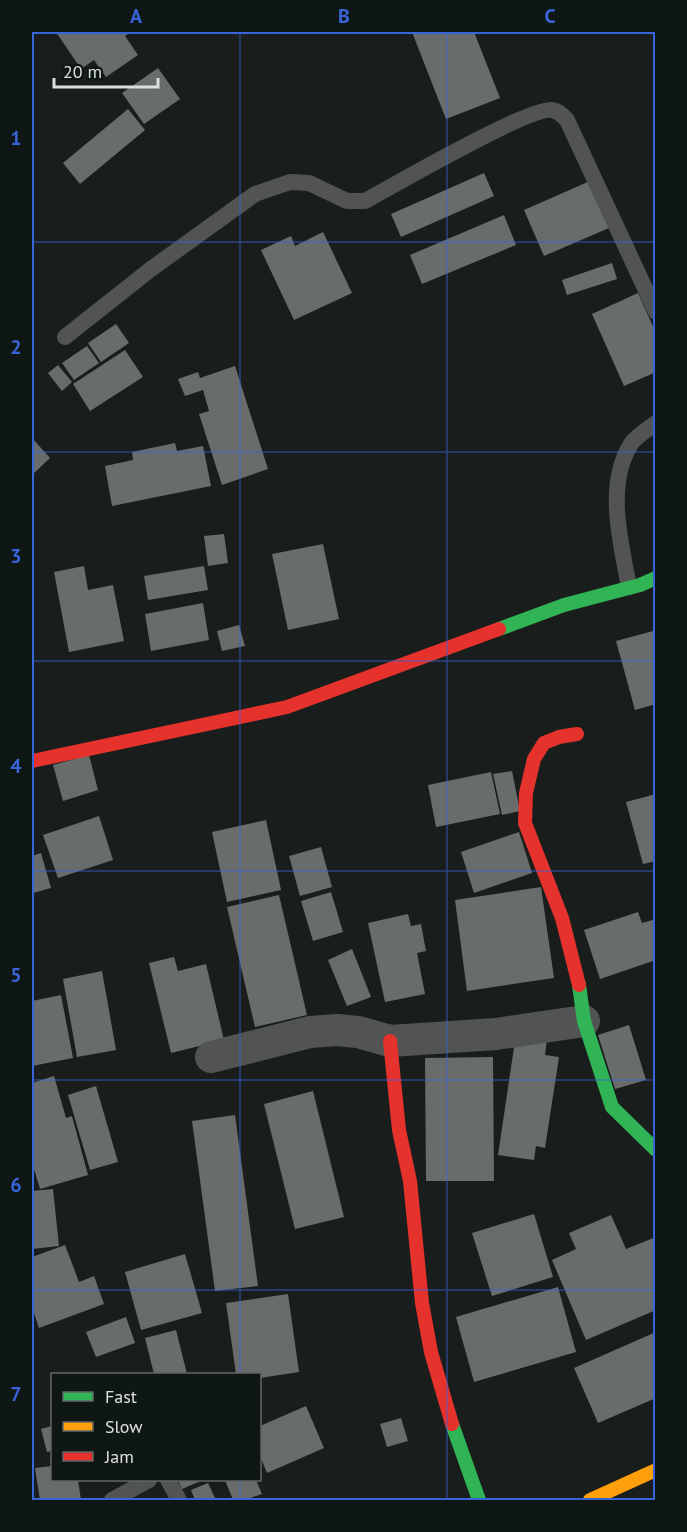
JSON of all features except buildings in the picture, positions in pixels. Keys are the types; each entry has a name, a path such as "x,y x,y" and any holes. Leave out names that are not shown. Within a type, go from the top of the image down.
{"street":[{"path":"32,761 287,707 564,605 656,578"},
{"path":"577,734 559,737 544,743 534,759 526,793 525,823 562,918 578,980 585,1021 612,1107 656,1150"},
{"path":"211,1057 310,1032 337,1030 358,1032 390,1041 496,1034 585,1021"},
{"path":"390,1041 399,1130 410,1181 422,1303 431,1352 447,1412 479,1500"},
{"path":"590,1500 628,1492 656,1470"}],"lane":[{"path":"65,337 194,236 255,194 290,182 309,183 347,201 365,201 494,132 536,112 550,109 560,112 567,120 656,312"},
{"path":"629,587 620,540 619,466 632,442 656,423"},
{"path":"112,1500 145,1481"},
{"path":"169,1481 179,1500"}],"traffic: fast":[{"path":"499,629 564,605 640,585 656,578"},
{"path":"579,985 584,1021 612,1107 656,1150"},
{"path":"452,1424 479,1500"}],"traffic: slow":[{"path":"590,1500 656,1470"}],"traffic: jam":[{"path":"32,761 287,707 499,629"},
{"path":"577,734 559,737 544,743 534,759 526,793 525,823 562,918 579,985"},
{"path":"390,1041 399,1130 410,1181 422,1303 431,1352 452,1424"}]}
